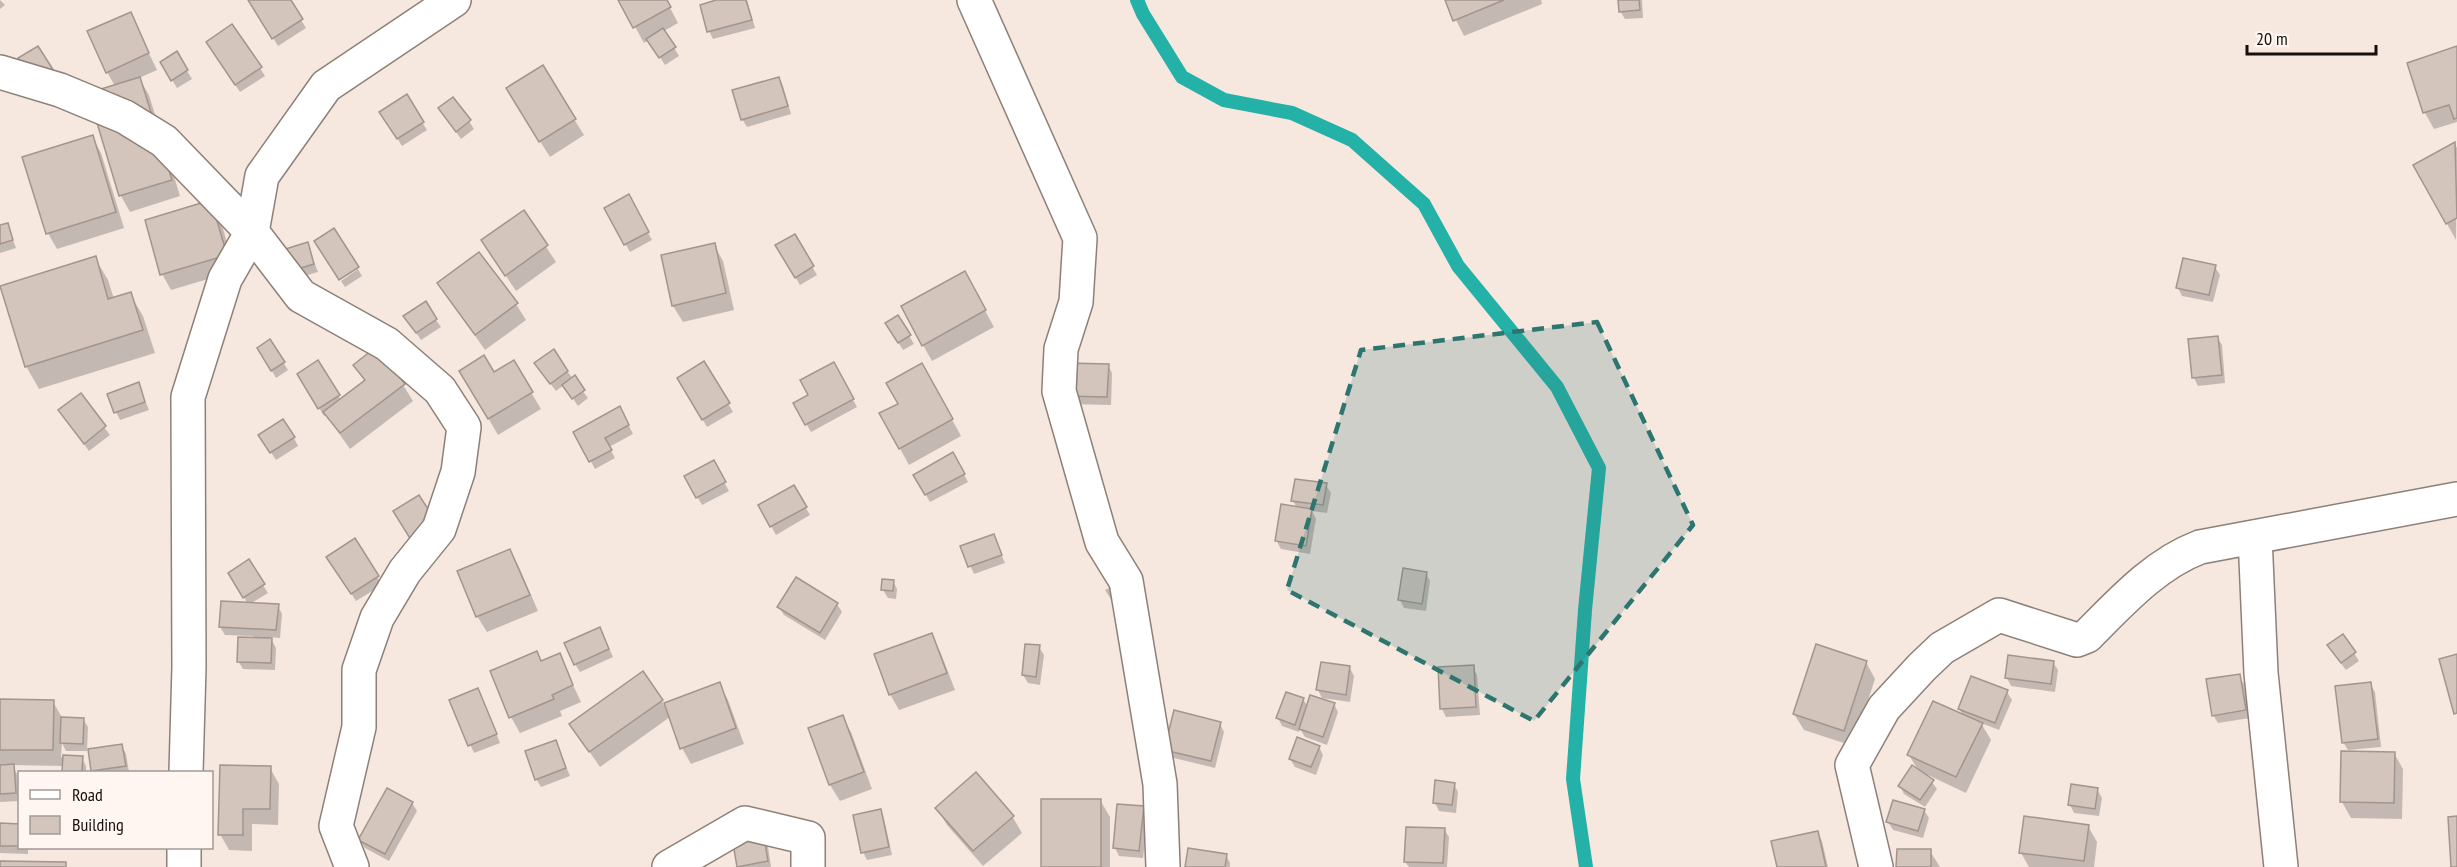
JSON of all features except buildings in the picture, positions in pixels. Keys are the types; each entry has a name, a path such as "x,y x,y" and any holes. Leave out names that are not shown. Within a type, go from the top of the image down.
{"street":[{"path":"186,771 189,667 188,397 225,279 252,232 262,176 326,86 454,0"},
{"path":"974,0 1080,237 1076,302 1061,349 1059,391 1102,542 1126,581 1160,784 1163,867"},
{"path":"0,72 60,90 125,117 164,141 252,232 301,296 387,344 440,390 464,427 459,472 439,529 405,571 377,618 359,670 359,727 336,826 352,867"},
{"path":"1876,867 1852,765 1884,708 1942,648 1999,615 2077,640 2087,636 2162,566 2179,555 2200,547 2457,500"},
{"path":"2255,537 2261,673 2281,867"},
{"path":"669,867 746,823 808,838 808,867"},
{"path":"184,849 184,867"}],"highlighted area":[{"path":"1597,322 1693,525 1534,721 1287,590 1361,350"}],"waterway":[{"path":"1137,0 1143,14 1182,77 1224,100 1292,113 1352,140 1424,204 1458,266 1557,387 1599,468 1585,610 1573,779 1586,867"}]}
